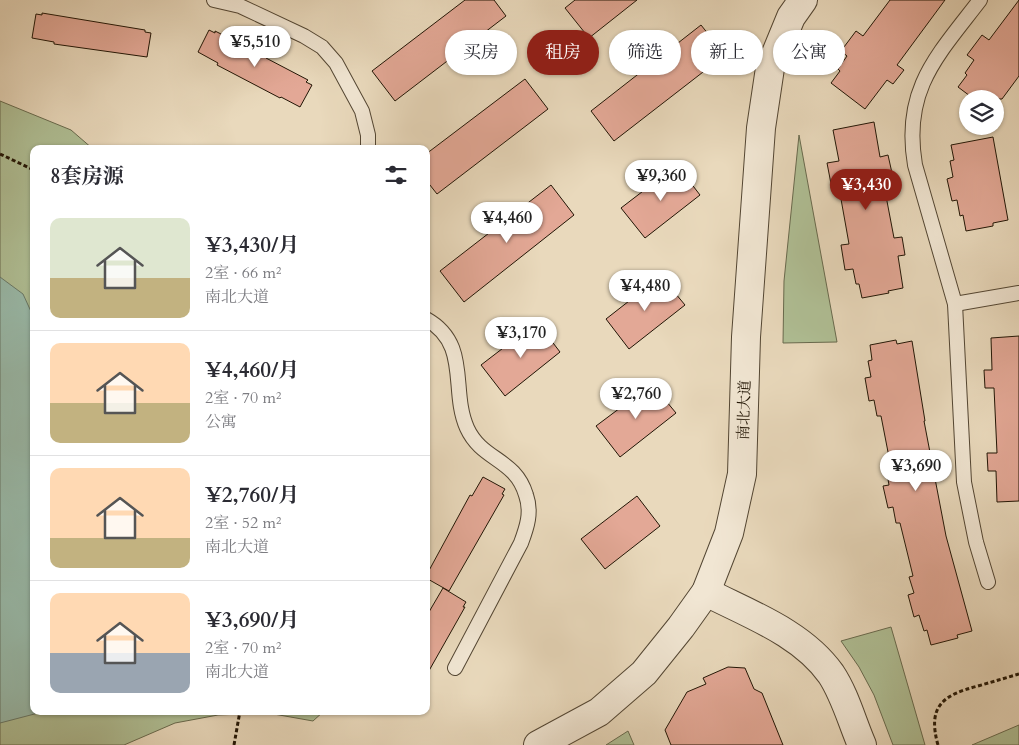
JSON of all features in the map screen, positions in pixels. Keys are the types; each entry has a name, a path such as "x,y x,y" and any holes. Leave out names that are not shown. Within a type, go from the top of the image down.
{"street":[{"name":"南北大道","path":"538,745 599,712 644,673 681,628 706,592 729,533 742,474 746,337 761,128 770,68 791,17 803,0"},
{"path":"706,592 775,628 799,643 818,659 831,675 842,695 862,745"}],"lane":[{"path":"214,0 240,6 304,36 322,47 336,63 362,111 368,135 368,145"},
{"path":"980,0 926,75 916,98 912,121 911,146 955,304 964,482 976,542 988,582"},
{"path":"955,304 1019,294"},
{"path":"430,322 442,331 453,348 458,371 461,411 468,430 481,448 508,465 516,474 527,496 529,510 528,526 455,668"}],"path":[{"path":"0,154 30,168"},
{"path":"938,745 934,732 934,722 937,711 947,697 959,691 1019,674"},
{"path":"234,745 239,715"}],"shaded area":[{"path":"0,101 71,130 88,145 30,145 30,715 218,715 175,723 124,745 0,745"},
{"path":"799,135 837,342 783,343 784,281"},
{"path":"0,277 23,294 30,309 31,715 0,723"},
{"path":"891,627 925,745 893,745 874,695 859,667 841,641"},
{"path":"279,715 320,715 313,721"},
{"path":"1019,725 1019,745 972,745"},
{"path":"628,731 634,745 606,745"}],"building":[{"path":"465,0 494,0 506,16 488,30 445,30 445,63 395,101 372,71"},
{"path":"575,0 637,0 599,30 583,30 565,8"},
{"path":"890,0 945,0 897,65 904,70 893,84 887,80 865,109 831,83 837,75 845,75 845,59 847,56 845,54 845,46 856,31 863,36"},
{"path":"1019,0 1019,76 1004,96 1004,90 962,90 958,87 967,75 965,73 974,60 967,55 982,35 989,40"},
{"path":"42,13 145,30 145,32 151,33 147,57 54,44 54,42 32,38 36,14 42,15"},
{"path":"701,25 705,30 695,30"},
{"path":"209,30 215,33 215,31 267,57 308,80 306,82 312,85 300,107 217,65 218,63 198,52"},
{"path":"691,33 691,75 699,75 614,141 591,111 637,75 681,75 681,41"},
{"path":"525,79 548,109 437,194 430,185 430,151"},
{"path":"874,122 880,157 888,155 892,173 882,175 894,238 902,237 905,255 898,256 903,288 888,291 889,293 862,298 859,284 856,284 853,269 845,270 841,245 849,244 839,188 832,189 827,163 839,161 833,130"},
{"path":"993,137 1008,220 993,223 993,226 966,231 963,215 960,216 957,200 952,201 947,179 953,177 950,161 954,160 951,145"},
{"path":"677,165 700,195 645,238 621,208"},
{"path":"551,185 574,215 464,302 440,271"},
{"path":"661,276 685,305 629,349 606,319"},
{"path":"537,322 560,352 505,396 481,365"},
{"path":"1019,336 1019,501 997,502 996,471 988,471 987,453 997,453 994,388 985,388 984,370 992,370 991,338"},
{"path":"896,340 897,344 912,341 924,421 946,536 972,631 957,635 958,638 931,645 927,630 924,631 919,615 914,617 908,595 914,593 909,577 913,576 900,523 896,523 893,507 888,508 883,486 889,485 886,468 890,468 888,452 881,416 877,416 874,400 869,401 865,378 871,377 868,361 872,360 870,345"},
{"path":"652,384 676,413 620,457 596,426"},
{"path":"483,477 505,489 502,494 504,495 449,591 430,580 430,569 470,495 472,496"},
{"path":"637,496 660,526 605,569 581,539"},
{"path":"443,588 466,602 430,669 430,610"},
{"path":"728,667 745,668 754,689 762,693 783,745 671,745 665,730 687,692 706,684 703,678"}]}
